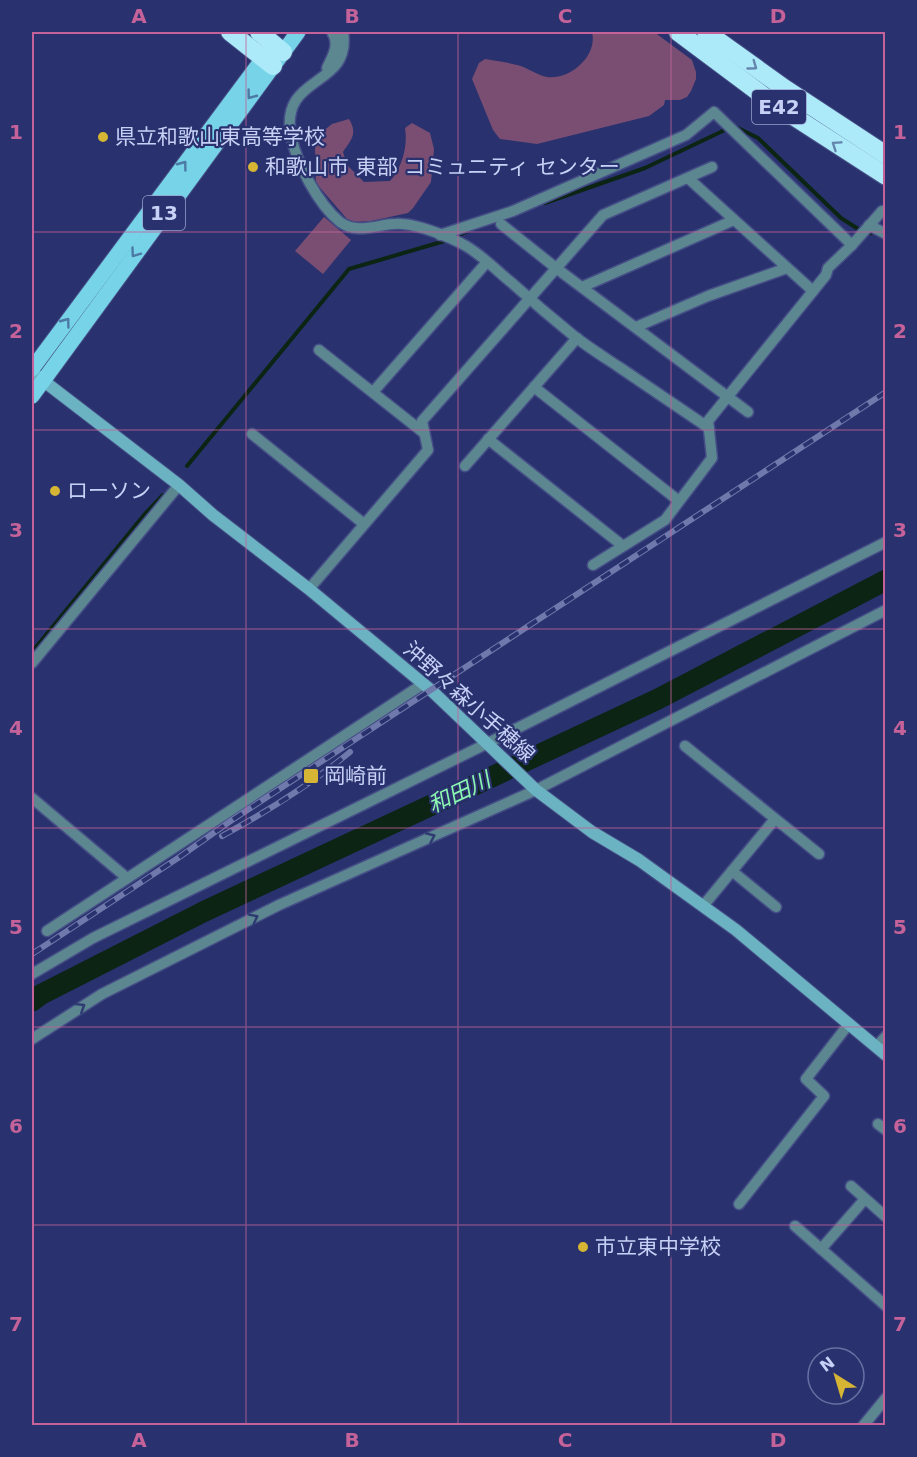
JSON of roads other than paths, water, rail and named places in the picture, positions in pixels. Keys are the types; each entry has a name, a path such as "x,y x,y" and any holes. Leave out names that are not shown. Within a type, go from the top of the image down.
{"highway":[{"path":"230,32 273,55"},
{"path":"259,32 273,55"},
{"name":"E42","path":"678,32 773,103 885,176"},
{"name":"E42","path":"706,32 783,88 885,155"}],"main road":[{"name":"13","path":"32,396 35,374 273,55 287,32"},
{"name":"13","path":"273,55 298,32"},
{"name":"沖野々森小手穂線","path":"35,374 309,588 423,684 533,787 592,832 639,860 736,930 881,1051"}],"street":[{"path":"324,76 336,48 332,32"},
{"path":"343,32 343,51 340,59 324,76 295,99 291,107 289,124 297,157 309,181 330,212 348,227 367,228 400,223 464,245 577,338 709,428"},
{"path":"440,236 513,211 686,135 714,112 852,245"},
{"path":"309,588 428,450 422,421 603,215 712,167"},
{"path":"688,178 813,291"},
{"path":"593,565 665,520 712,458 708,421 826,275 828,268 882,211"},
{"path":"582,287 734,220"},
{"path":"501,224 748,412"},
{"path":"870,225 885,234"},
{"path":"373,392 487,262"},
{"path":"636,327 708,296 787,268"},
{"path":"465,466 577,338"},
{"path":"318,350 424,433"},
{"path":"534,387 679,501"},
{"path":"252,434 364,524"},
{"path":"488,439 623,546"},
{"path":"32,663 179,485"},
{"path":"32,974 93,938 490,745 885,542"},
{"path":"32,1039 102,994 279,905 533,787 885,610"},
{"path":"47,932 423,684"},
{"path":"686,746 819,854"},
{"path":"32,798 126,878"},
{"path":"703,906 775,819"},
{"path":"732,871 776,907"},
{"path":"740,1204 824,1096 806,1079 848,1025"},
{"path":"881,1051 885,1036"},
{"path":"851,1186 885,1217"},
{"path":"821,1249 865,1199"},
{"path":"795,1227 885,1306"},
{"path":"863,1425 885,1398"}],"waterway":[{"path":"736,127 758,138 841,218 866,234 875,232"},
{"path":"545,203 645,168 729,128"},
{"path":"455,237 470,230"},
{"path":"187,466 349,269 448,240"},
{"path":"32,652 163,495"},
{"name":"和田川","path":"32,1001 203,912 658,699 886,580"}],"railway":[{"path":"32,954 232,820 886,392"},
{"path":"222,836 288,797 320,776 350,752"}],"place":[{"name":"県立和歌山東高等学校","path":"103,137"},
{"name":"和歌山市 東部 コミュニティ センター","path":"253,167"},
{"name":"ローソン","path":"55,491"},
{"name":"岡崎前","path":"311,776"},
{"name":"市立東中学校","path":"583,1247"}]}
